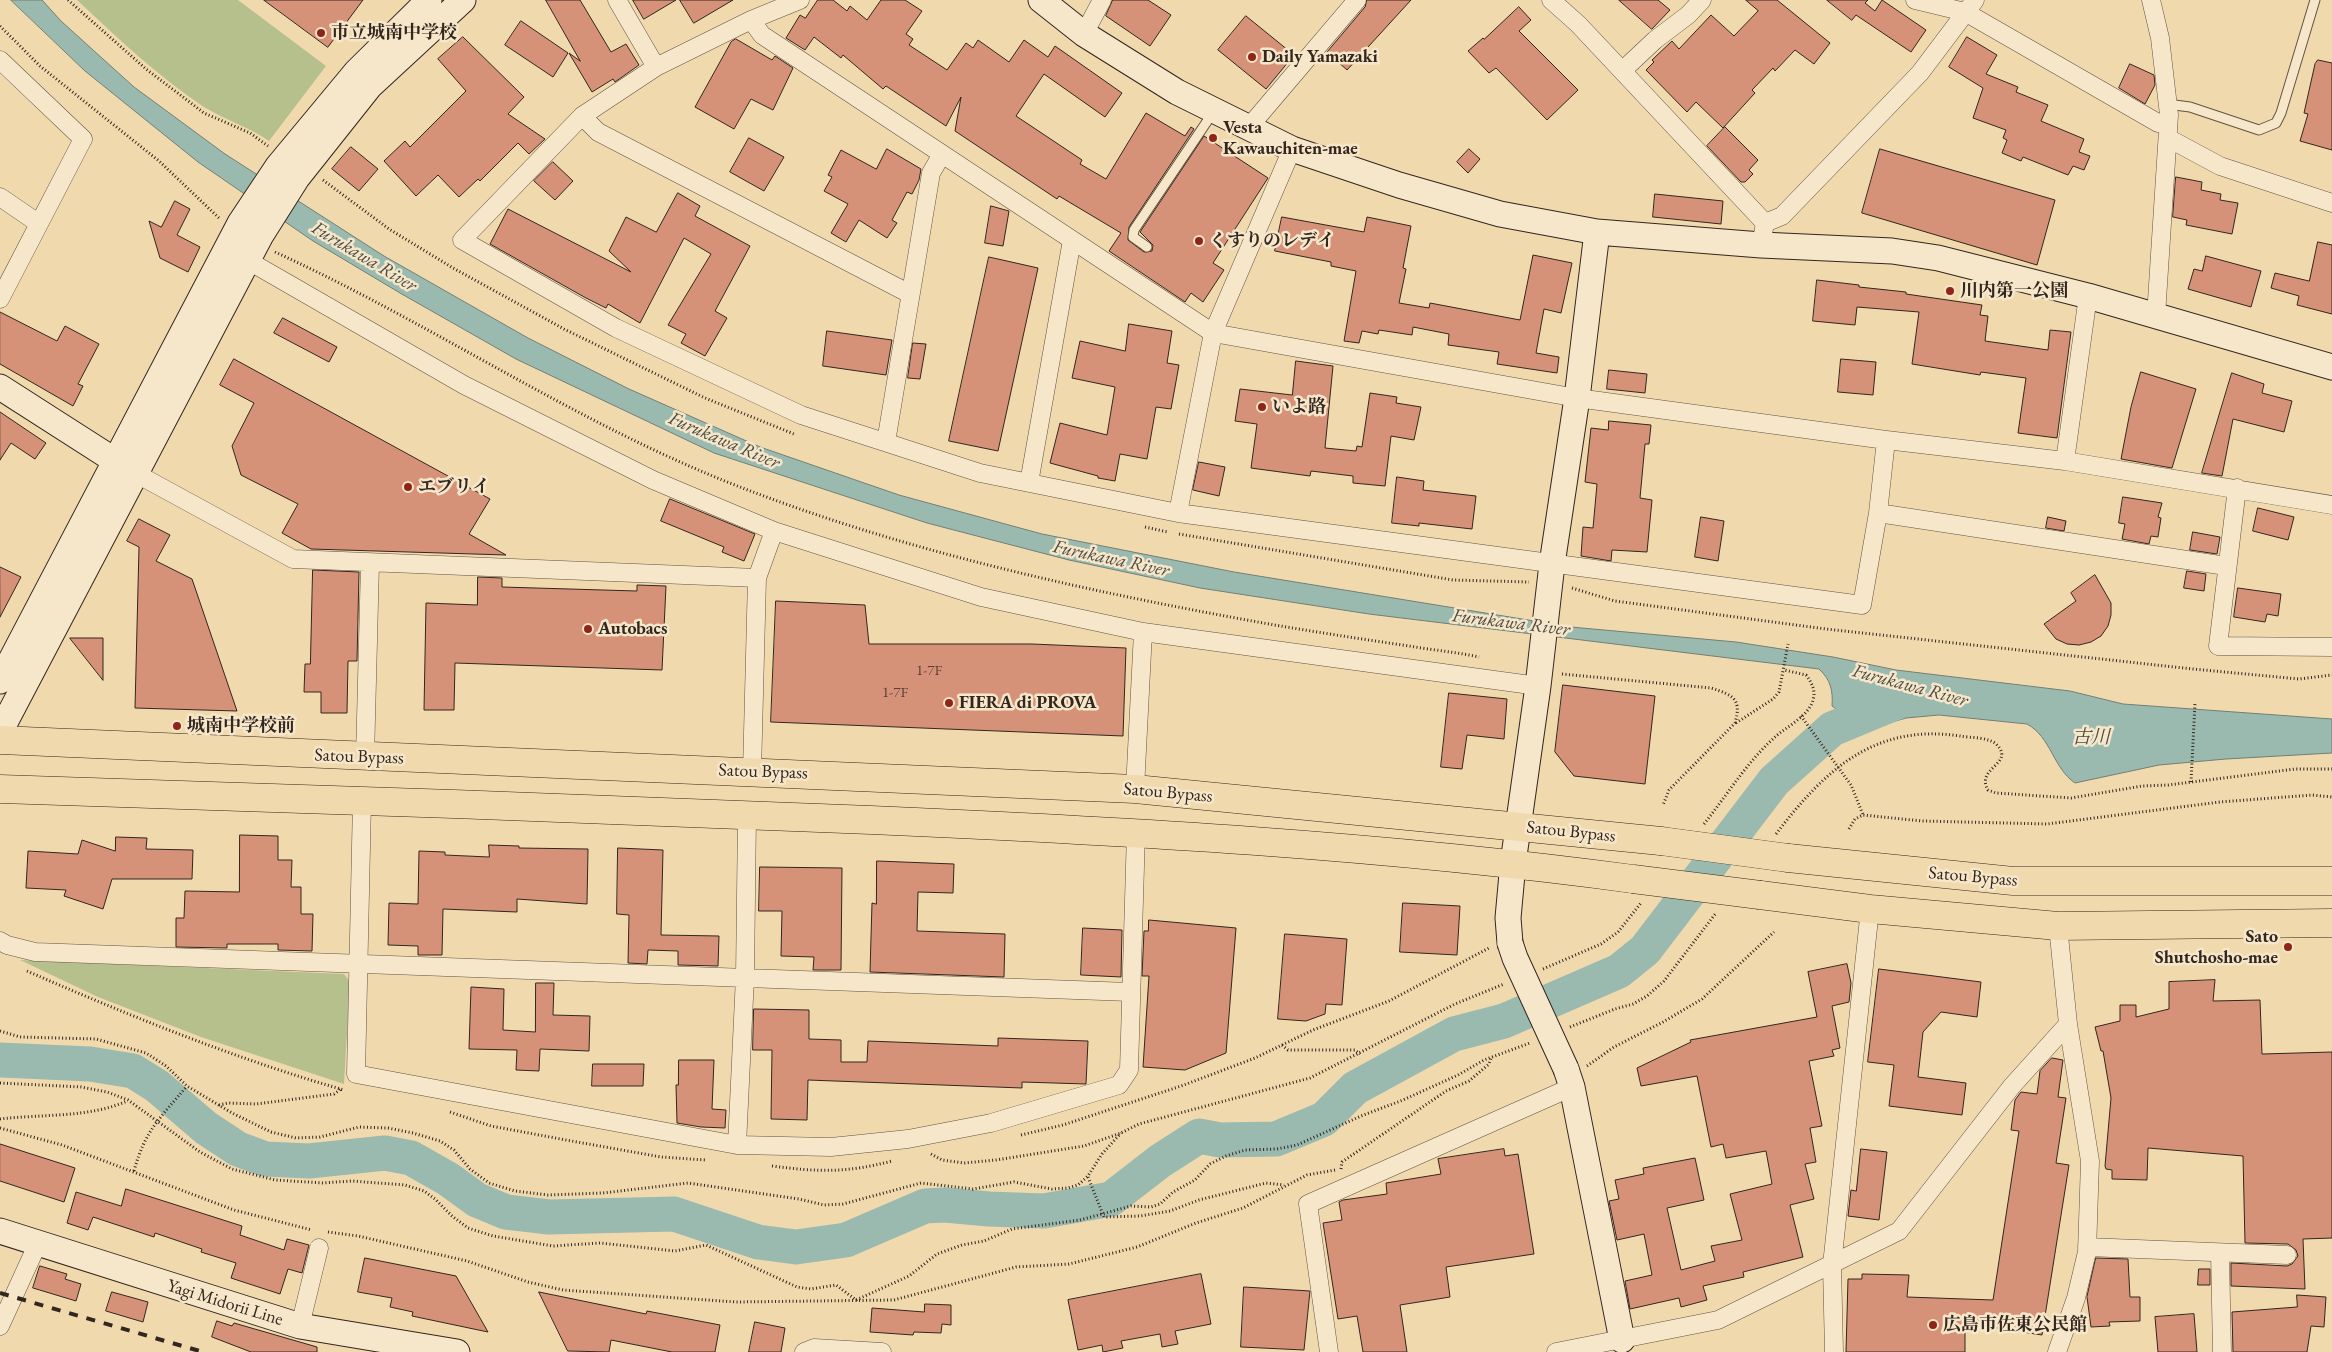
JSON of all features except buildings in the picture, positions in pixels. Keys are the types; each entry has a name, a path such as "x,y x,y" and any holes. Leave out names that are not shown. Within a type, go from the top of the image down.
{"highway":[{"name":"Satou Bypass","path":"0,740 365,758 752,772 1135,789 1661,841 1781,846 2012,881 2332,881"},
{"path":"0,789 747,815 1136,832 1513,863 1637,891 1760,895 1870,909 2058,926 2332,923"}],"street":[{"path":"0,732 124,467 248,233 282,164 356,72 429,0"},
{"path":"282,164 463,0"},
{"path":"618,0 656,67"},
{"path":"800,0 751,20 656,67 582,116 462,240 616,328 801,415 980,473 1178,513 1555,580 1862,605 1878,513 1886,440"},
{"path":"1041,0 1084,34 1177,92 1292,149 1399,185 1500,214 1597,232 1763,234 1938,258 2088,296 2331,364"},
{"path":"1084,34 1102,0"},
{"path":"1249,127 1357,0"},
{"path":"1551,0 1578,24 1622,71 1763,234"},
{"path":"1622,71 1655,40 1688,15 1702,0"},
{"path":"1915,0 1970,6 2158,123 2220,166 2332,203"},
{"path":"2151,0 2160,38 2168,131 2156,316"},
{"path":"1763,234 1920,73 1970,6"},
{"path":"751,20 762,35 1213,333 1577,398 1886,440 2065,461 2332,505"},
{"path":"0,60 83,139 38,222 0,299"},
{"path":"582,116 598,132 910,294"},
{"path":"1178,513 1213,333 1292,149"},
{"path":"886,442 931,173 942,154"},
{"path":"0,197 38,222"},
{"path":"1597,232 1544,674 1518,826 1508,918 1510,943 1515,958 1574,1074 1622,1340"},
{"path":"0,681 247,260 248,233"},
{"path":"1029,482 1072,240"},
{"path":"247,260 464,385 653,480 774,532 981,597 1142,632 1544,674"},
{"path":"2065,461 2088,296"},
{"path":"0,387 124,467 293,559 757,578"},
{"path":"2237,488 2226,566 2218,646 2332,647"},
{"path":"1878,513 2226,566"},
{"path":"752,772 757,578 774,532"},
{"path":"365,758 370,562"},
{"path":"1135,789 1142,632"},
{"path":"362,801 360,964 356,1074 737,1145 831,1147 908,1139 991,1123 1119,1085 1129,1070 1136,832"},
{"path":"737,1145 745,977 747,815"},
{"path":"1834,1352 1832,1265 1870,909"},
{"path":"2058,926 2068,1024 2090,1161 2087,1247 2076,1298 2058,1352"},
{"path":"0,941 7,945 35,952 1130,992"},
{"path":"1556,1352 1718,1320 1898,1231 2012,1086 2068,1024"},
{"path":"1328,1352 1308,1204 1574,1074"},
{"name":"Yagi Midorii Line","path":"0,1231 300,1326 456,1352"},
{"path":"300,1326 319,1236"},
{"path":"0,1326 38,1243"},
{"path":"2087,1247 2287,1255"},
{"path":"2220,1253 2222,1352"},
{"path":"804,1352 814,1348 882,1352"}],"lane":[{"path":"2167,104 2190,107 2259,130 2276,123 2281,114 2315,0"},
{"path":"1146,247 1132,237 1134,230 1214,111"}],"path":[{"path":"68,0 146,69 204,113 250,133 282,164"},
{"path":"0,26 40,66 159,161 206,208 248,233 608,428 738,487 832,519 949,555 1060,584 1294,628 1482,658"},
{"path":"1555,580 1616,601 1826,629 2202,670 2299,678 2332,675"},
{"path":"1663,805 1669,790 1735,723 1772,699 1779,692 1788,644"},
{"path":"1701,827 1754,757 1801,716 1813,701 1812,682 1806,675 1784,670"},
{"path":"1544,674 1711,688 1728,693 1736,700 1739,710 1735,723"},
{"path":"2191,782 2194,703"},
{"path":"1801,716 1839,766 1851,786 1863,815"},
{"path":"1781,846 1804,797 1839,766 1859,753 1885,741 1939,734 1988,740 1997,745 2001,754 2000,761 1985,776 1984,783 1988,790 1996,793 2070,798 2088,797 2123,788 2191,782 2295,769 2332,769"},
{"path":"1849,829 1855,819 1863,815 1922,821 2046,824 2220,802 2312,795 2332,797"},
{"path":"1541,969 1601,944 1618,932 1637,891"},
{"path":"1562,1030 1615,1009 1634,1004 1647,996 1664,981 1716,912"},
{"path":"1574,1074 1614,1047 1663,1022 1702,999 1774,932"},
{"path":"928,1153 942,1160 964,1163 996,1160 1084,1146 1121,1133 1139,1124 1302,1081 1360,1054 1455,1004 1506,983"},
{"path":"0,1031 20,1037 96,1039 146,1053 166,1066 187,1086 271,1132 296,1138 320,1137 358,1127 388,1128 413,1133 440,1141 454,1150 470,1169 489,1183 515,1191 548,1195 603,1193 688,1183 824,1204 843,1204 920,1183 973,1189 1014,1182 1052,1189 1078,1185 1088,1176 1102,1154 1121,1133"},
{"path":"856,1300 909,1276 937,1254 962,1245 984,1242 1012,1229 1080,1220 1131,1206 1152,1207 1160,1204 1173,1192 1195,1180 1210,1164 1226,1156 1245,1150 1277,1149 1297,1145 1361,1116 1403,1100 1491,1058 1536,1041"},
{"path":"1282,1045 1288,1050 1355,1050 1360,1054"},
{"path":"1341,1169 1342,1162 1446,1091 1468,1081 1489,1064 1491,1058"},
{"path":"0,1083 81,1087 107,1092 128,1100 200,1152 232,1169 275,1180 323,1183 352,1181 405,1185 424,1191 468,1228 493,1236 553,1246 600,1244 674,1251 706,1245 797,1287 811,1289 836,1285 856,1300"},
{"path":"134,1171 141,1147 157,1121 187,1086"},
{"path":"219,1105 228,1102 256,1104 334,1094 341,1089"},
{"path":"0,1119 115,1107 128,1100"},
{"path":"0,1128 62,1145 234,1210 319,1236 358,1236 468,1261 528,1282 563,1290 736,1302 894,1300 1016,1267 1070,1264 1137,1247 1196,1223 1243,1208 1308,1175 1349,1166"},
{"path":"1088,1176 1104,1217 1140,1216 1170,1211 1199,1200 1266,1183 1285,1185"}],"green space":[{"path":"77,0 238,0 326,66 269,141 212,112 170,83"},
{"path":"20,960 344,974 350,982 344,1084 201,1037 98,997"}],"water":[{"path":"11,0 42,0 61,21 134,87 225,154 384,256 528,338 629,389 760,447 899,495 1042,534 1234,572 1571,627 1736,642 1833,657 1896,670 2070,691 2123,704 2332,719 2332,753 2159,765 2075,783 2062,769 2042,737 2027,724 1939,715 1906,718 1865,730 1832,706 1830,686 1826,677 1819,669 1369,614 1200,588 1069,560 927,523 714,453 516,359 400,293 313,241 198,162 85,71"}],"waterway":[{"name":"Furukawa River","path":"0,1060 90,1064 133,1071 157,1086 206,1128 238,1149 265,1159 309,1161 385,1153 411,1158 448,1179 477,1200 506,1212 549,1217 674,1214 758,1242 796,1247 846,1240 925,1206 945,1205 1044,1211 1111,1199 1160,1161 1199,1136 1220,1140 1276,1139 1324,1119 1355,1088 1454,1034 1504,1021 1619,971 1645,950 1774,781 1832,729 1897,702"}],"railway":[{"path":"0,1293 203,1352"}],"place":[{"name":"市立城南中学校","path":"321,33"},
{"name":"Daily Yamazaki","path":"1252,57"},
{"name":"Vesta Kawauchiten-mae","path":"1213,138"},
{"name":"くすりのレデイ","path":"1199,241"},
{"name":"川内第一公園","path":"1950,291"},
{"name":"いよ路","path":"1262,407"},
{"name":"エブリイ","path":"408,487"},
{"name":"Autobacs","path":"588,629"},
{"name":"FIERA di PROVA","path":"949,703"},
{"name":"城南中学校前","path":"177,726"},
{"name":"Sato Shutchosho-mae","path":"2288,947"},
{"name":"広島市佐東公民館","path":"1933,1325"}],"water label":[{"name":"古川","path":"2091,738"}]}
